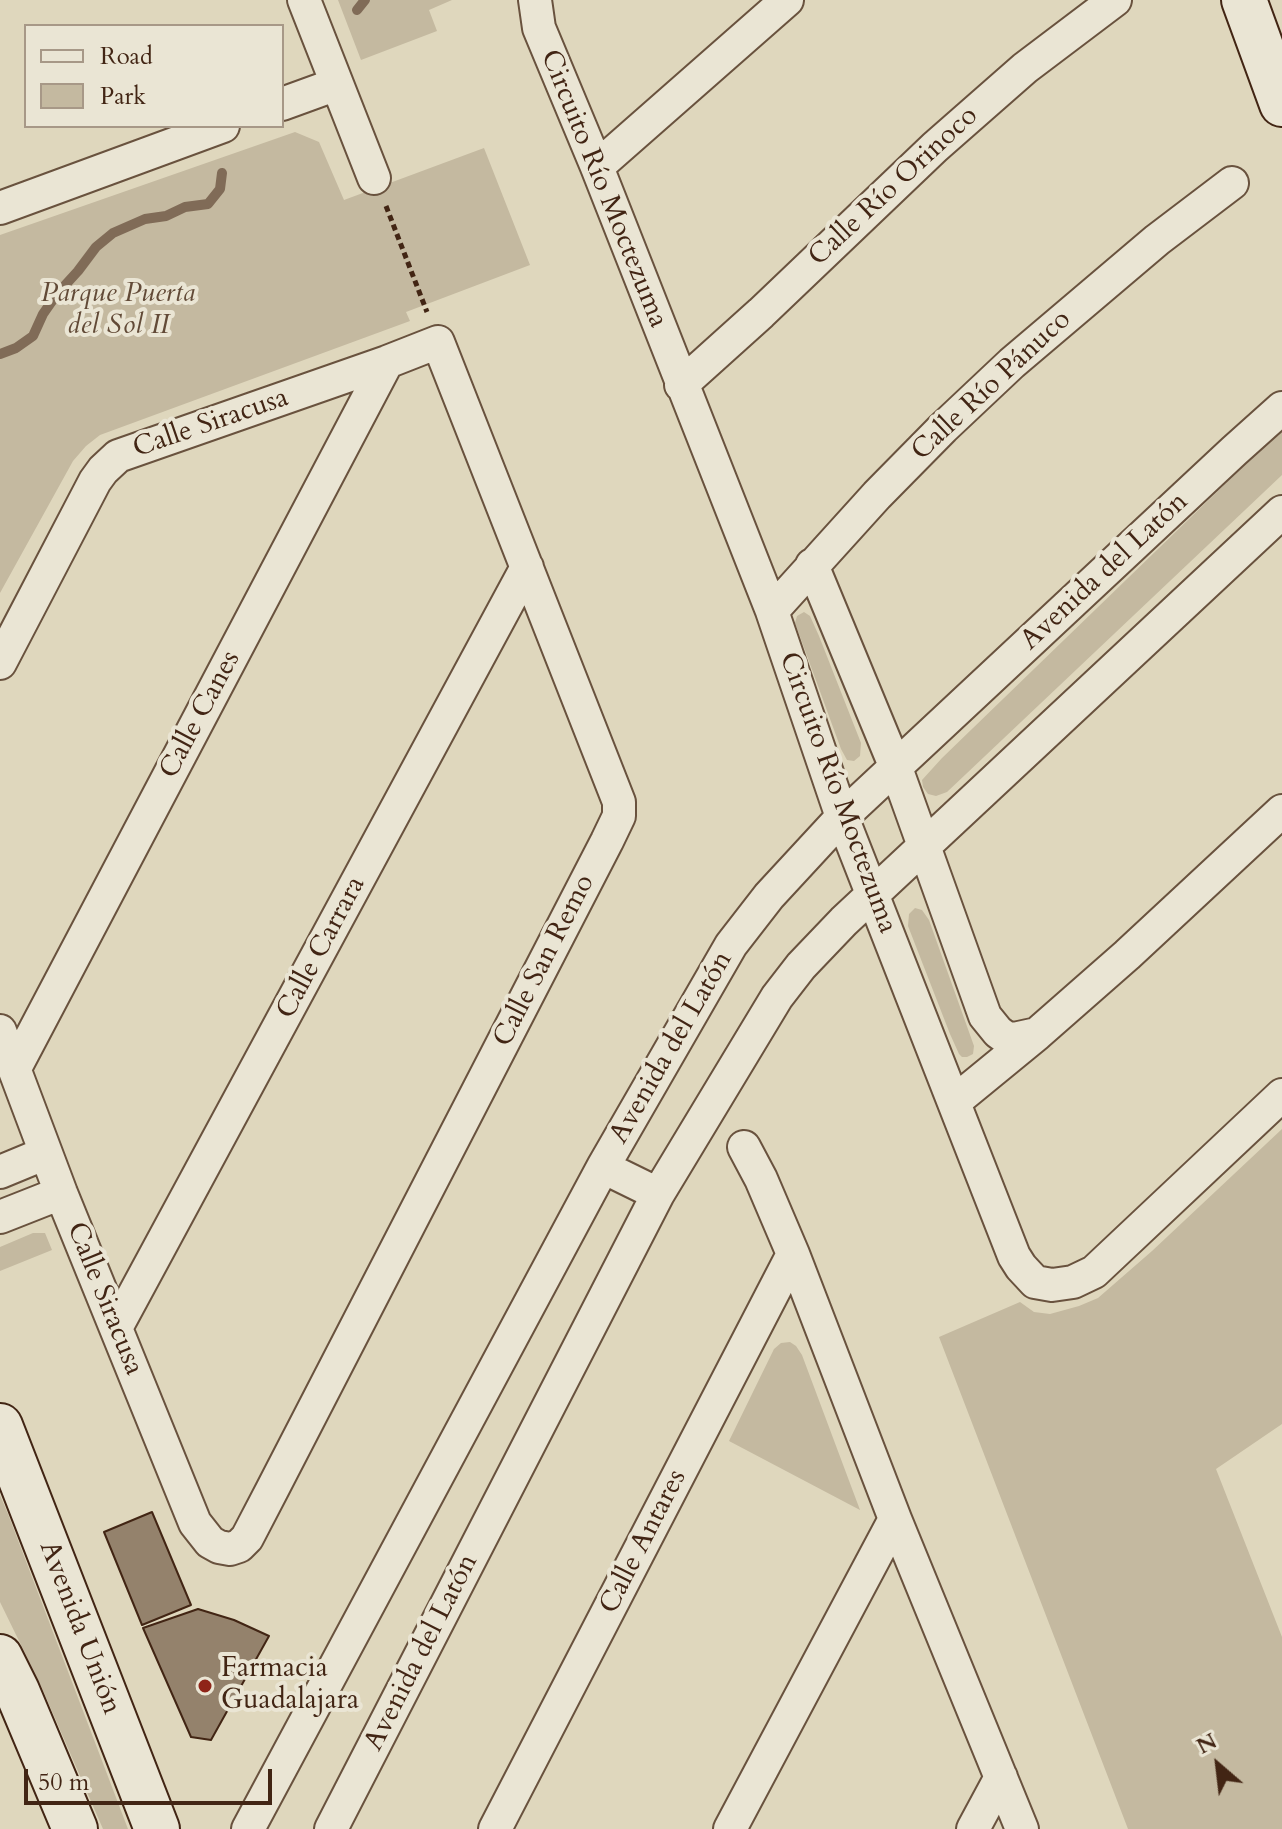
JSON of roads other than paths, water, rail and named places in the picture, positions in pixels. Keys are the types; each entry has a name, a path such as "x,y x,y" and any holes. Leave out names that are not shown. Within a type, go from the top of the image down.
{"street":[{"path":"304,0 380,192"},
{"name":"Circuito Río Moctezuma","path":"535,0 539,28 772,611 842,817 1014,1256 1028,1277 1035,1282 1052,1285 1080,1280 1099,1268 1282,1095"},
{"path":"597,167 787,0"},
{"name":"Calle Río Orinoco","path":"681,385 935,147 1025,68 1115,0"},
{"path":"1244,0 1282,104"},
{"path":"284,103 337,84"},
{"path":"0,208 218,128"},
{"name":"Calle Río Pánuco","path":"772,611 943,428 1012,363 1083,300 1232,183"},
{"name":"Calle Siracusa","path":"0,663 95,481 118,456 438,342"},
{"name":"Calle San Remo","path":"230,1549 247,1538 619,816 615,788 438,342"},
{"name":"Calle Canes","path":"15,1068 387,362"},
{"name":"Avenida del Latón","path":"248,1829 603,1167 731,945 769,896 842,817 1282,408"},
{"name":"Avenida del Latón","path":"331,1829 658,1194 777,997 844,921 1282,512"},
{"name":"Circuito Río Moctezuma","path":"812,565 926,846 985,1016 1005,1037 1014,1039 1037,1034"},
{"name":"Calle Carrara","path":"116,1328 527,567"},
{"path":"954,1102 1127,955 1282,811"},
{"name":"Calle Siracusa","path":"0,1031 61,1193 195,1523 210,1542 230,1549"},
{"path":"744,1147 793,1254 895,1519 1022,1829"},
{"path":"0,1172 46,1153"},
{"path":"603,1167 658,1194"},
{"path":"0,1217 61,1193"},
{"name":"Calle Antares","path":"495,1829 793,1254"},
{"name":"Avenida Unión","path":"0,1426 157,1829"},
{"path":"730,1829 895,1519"},
{"path":"0,1657 75,1829"},
{"path":"973,1829 1001,1777"}],"waterway":[{"path":"357,10 365,0"},
{"path":"0,354 33,336 57,294 96,247 113,233 145,219 166,216 185,207 208,204 220,189 222,173"}],"place":[{"name":"Farmacia Guadalajara","path":"205,1686"}],"park label":[{"name":"Parque Puerta del Sol II","path":"118,311"}]}
